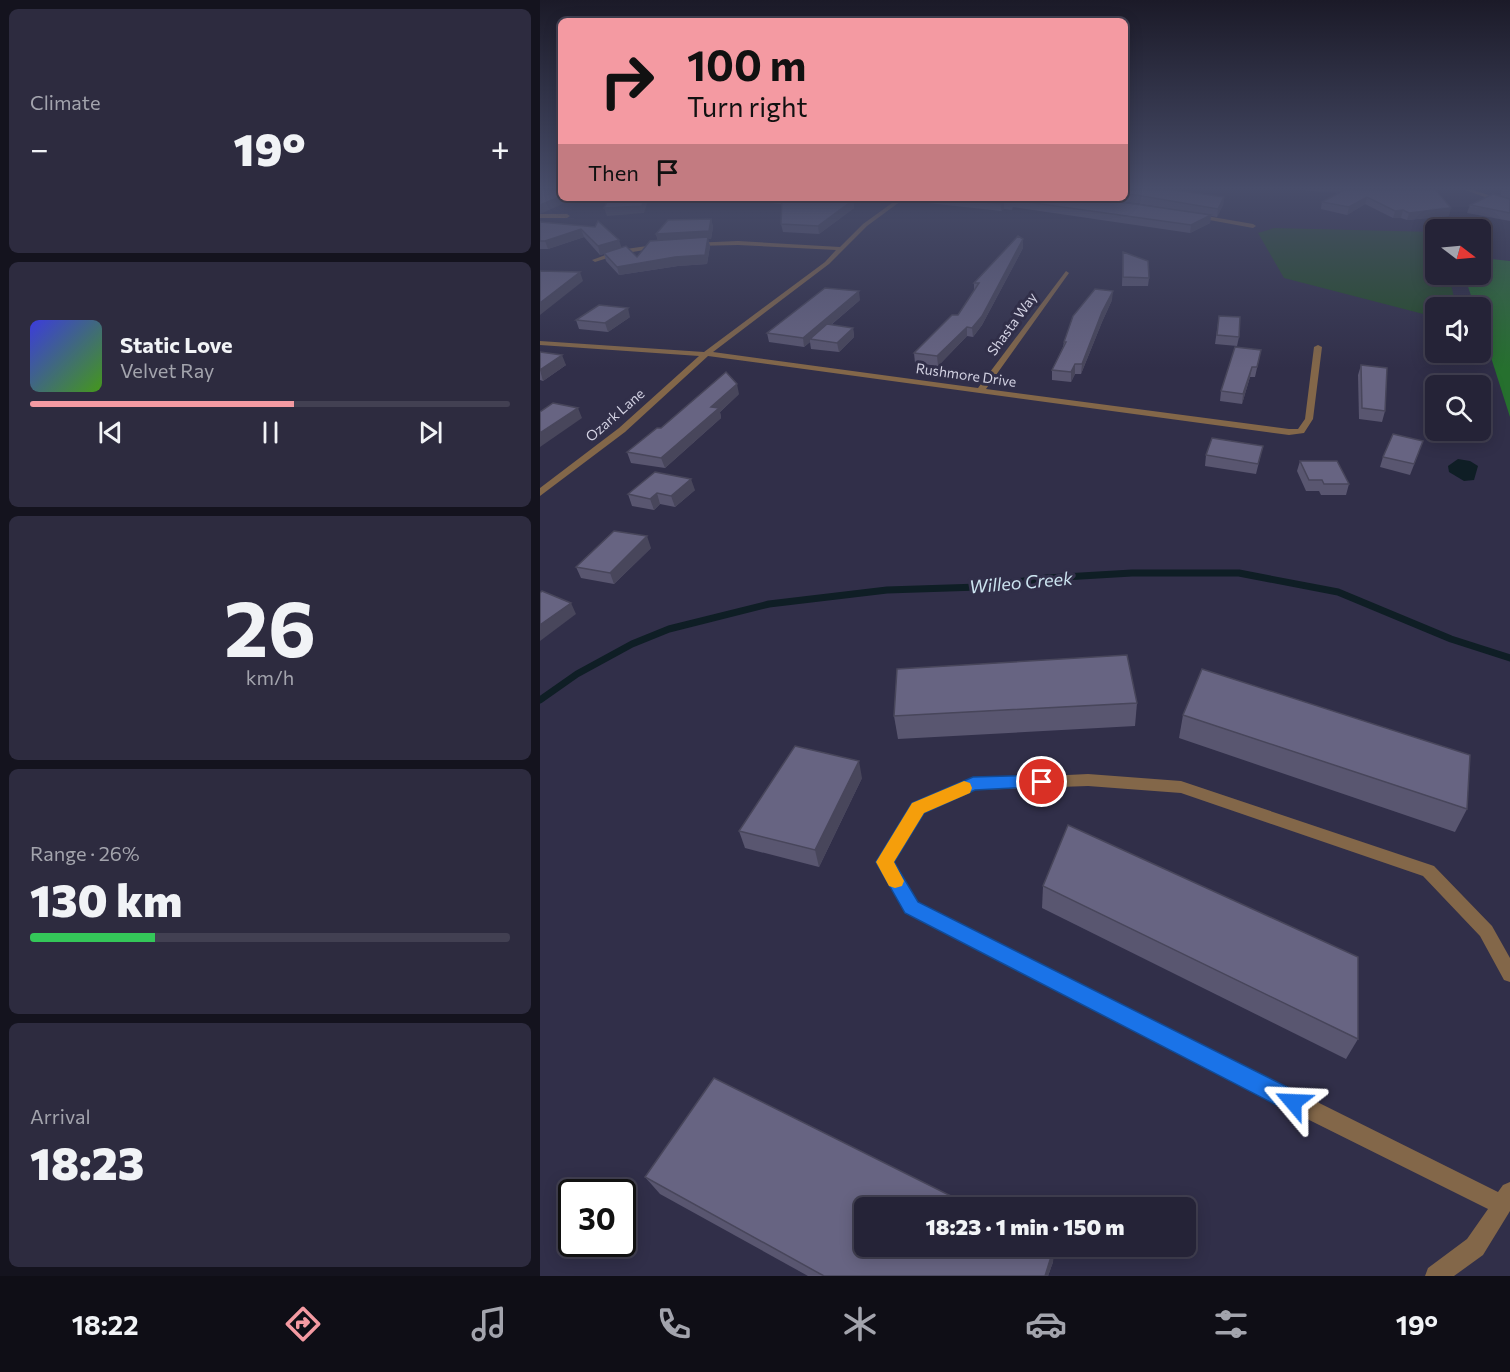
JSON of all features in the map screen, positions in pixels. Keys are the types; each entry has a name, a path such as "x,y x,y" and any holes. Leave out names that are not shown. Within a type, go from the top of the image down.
{"street":[{"path":"595,260 619,252 637,250"},
{"name":"Ozark Lane","path":"540,494 622,430 707,354 841,250"},
{"name":"Shasta Way","path":"980,391 1066,273"},
{"name":"Rushmore Drive","path":"540,342 707,354 1275,431 1301,431 1309,419 1318,347"},
{"path":"1436,1276 1475,1246 1506,1199 1252,1082 911,908 885,862 918,808 973,784 1088,780 1181,787 1428,871 1486,931 1510,974"}],"green space":[{"path":"1268,250 1425,250 1425,285 1451,285 1454,297 1425,297 1425,314 1284,278"},
{"path":"1491,259 1510,261 1510,417 1491,357 1491,297 1472,297 1467,285 1491,285"}],"shaded area":[{"path":"1458,459 1470,461 1478,466 1474,480 1464,481 1449,472 1448,466"}],"building":[{"path":"615,250 630,250 637,257 643,250 706,250 705,255 675,257 617,267 604,253"},
{"path":"1005,250 1017,250 982,316 972,328 967,327 937,356 914,353 952,315 958,315 979,283 974,283"},
{"path":"1123,252 1148,261 1149,278 1123,277"},
{"path":"540,271 580,272 540,303"},
{"path":"825,288 859,291 803,338 767,333"},
{"path":"1095,289 1113,291 1102,312 1082,364 1075,364 1071,372 1052,370 1066,342 1064,342 1073,316"},
{"path":"599,305 628,308 605,323 576,320"},
{"path":"1219,316 1240,317 1239,337 1217,335"},
{"path":"827,324 853,328 837,343 810,339"},
{"path":"1235,347 1261,350 1257,367 1252,367 1243,394 1221,391"},
{"path":"540,352 562,355 540,370"},
{"path":"1361,365 1387,368 1385,411 1362,408"},
{"path":"726,372 737,384 711,407 719,408 661,458 627,452 657,428 661,428"},
{"path":"553,403 578,408 540,433 540,412"},
{"path":"1393,434 1423,441 1414,464 1383,457"},
{"path":"1212,438 1263,446 1258,464 1206,455"},
{"path":"1300,461 1337,461 1349,484 1324,484 1322,480 1309,480"},
{"path":"655,472 691,479 671,496 657,493 650,499 628,494"},
{"path":"614,531 647,536 610,573 576,567"},
{"path":"542,591 571,603 540,625 540,593"},
{"path":"1127,655 1137,703 894,716 897,669"},
{"path":"1202,669 1470,755 1467,809 1183,715"},
{"path":"795,746 859,761 815,850 739,831"},
{"path":"1068,825 1358,957 1358,1039 1043,886"},
{"path":"714,1078 953,1197 854,1197 854,1257 1051,1257 1045,1276 824,1276 645,1177"}],"waterway":[{"name":"Willeo Creek","path":"540,700 577,674 632,644 669,629 769,604 887,590 979,587 1047,578 1132,573 1239,573 1338,592 1451,639 1510,658"}],"slow traffic":[{"path":"895,881 885,862 918,808 964,788"}],"route":[{"path":"1042,782 973,784 918,808 885,862 911,908 1293,1102"}]}
